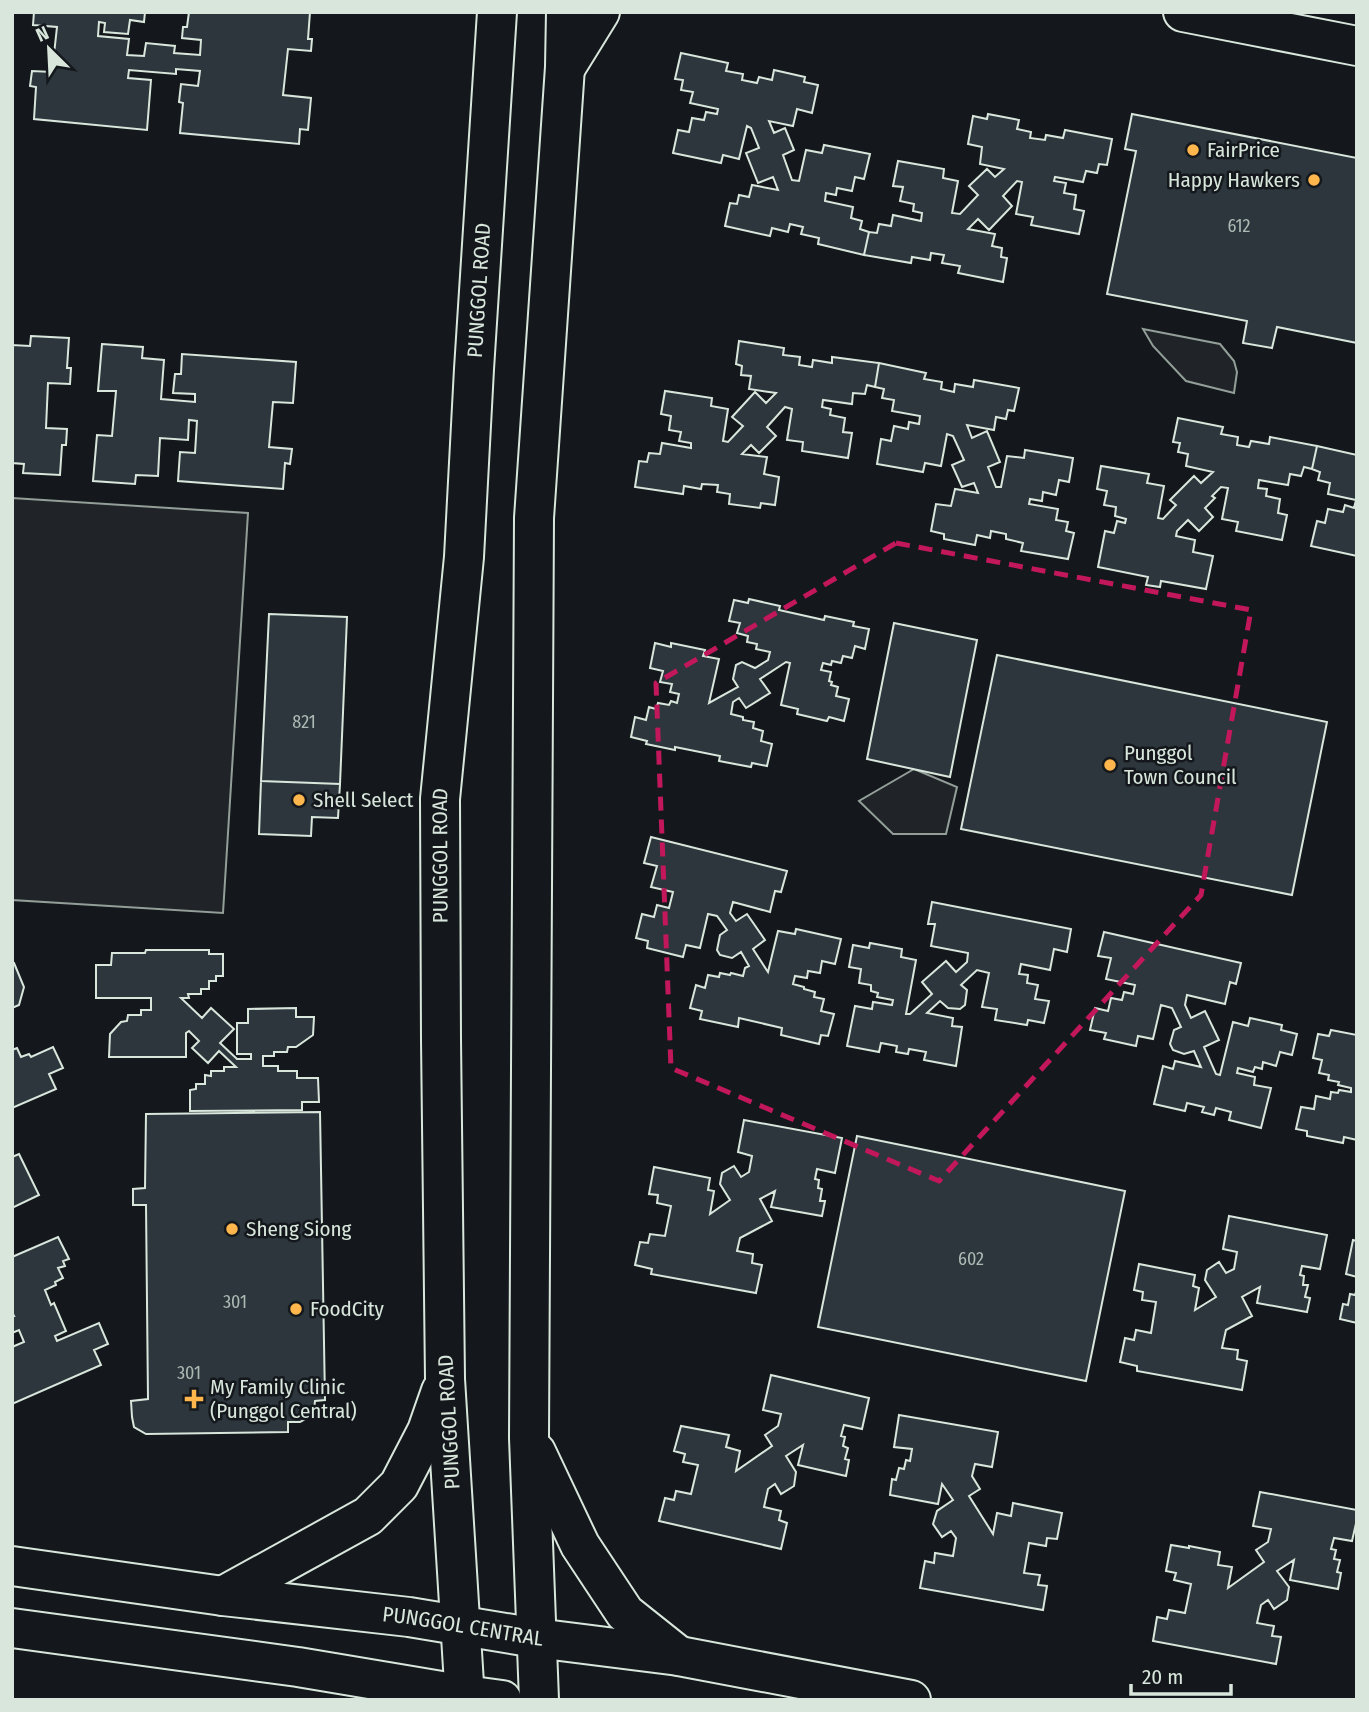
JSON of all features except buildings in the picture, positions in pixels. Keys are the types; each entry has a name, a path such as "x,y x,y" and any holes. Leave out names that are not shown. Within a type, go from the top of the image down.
{"main road":[{"path":"539,1700 529,1438 534,518 565,68 566,12"},
{"path":"565,68 600,12"},
{"path":"1183,12 1357,46"},
{"name":"PUNGGOL ROAD","path":"465,1698 446,1379 440,799 464,557 495,15"},
{"path":"223,1596 368,1516 399,1485 426,1431 446,1379"},
{"path":"529,1438 580,1545 625,1613 679,1656"},
{"name":"PUNGGOL CENTRAL","path":"12,1566 223,1596 409,1617 536,1638 679,1656 911,1700"},
{"path":"12,1628 298,1667 465,1698 502,1700"},
{"path":"298,1667 346,1700"}],"highlighted area":[{"path":"896,543 1251,610 1201,895 939,1181 671,1068 656,683"}],"shaded area":[{"path":"1143,329 1220,344 1234,361 1237,372 1234,393 1186,381 1153,346"},
{"path":"12,498 248,513 223,913 12,900"},
{"path":"914,769 957,787 946,834 893,834 859,801"}],"place":[{"name":"FairPrice","path":"1193,150"},
{"name":"Happy Hawkers","path":"1314,180"},
{"name":"Punggol Town Council","path":"1110,765"},
{"name":"Shell Select","path":"299,800"},
{"name":"Sheng Siong","path":"232,1229"},
{"name":"FoodCity","path":"296,1309"},
{"name":"My Family Clinic (Punggol Central)","path":"194,1399"}]}
